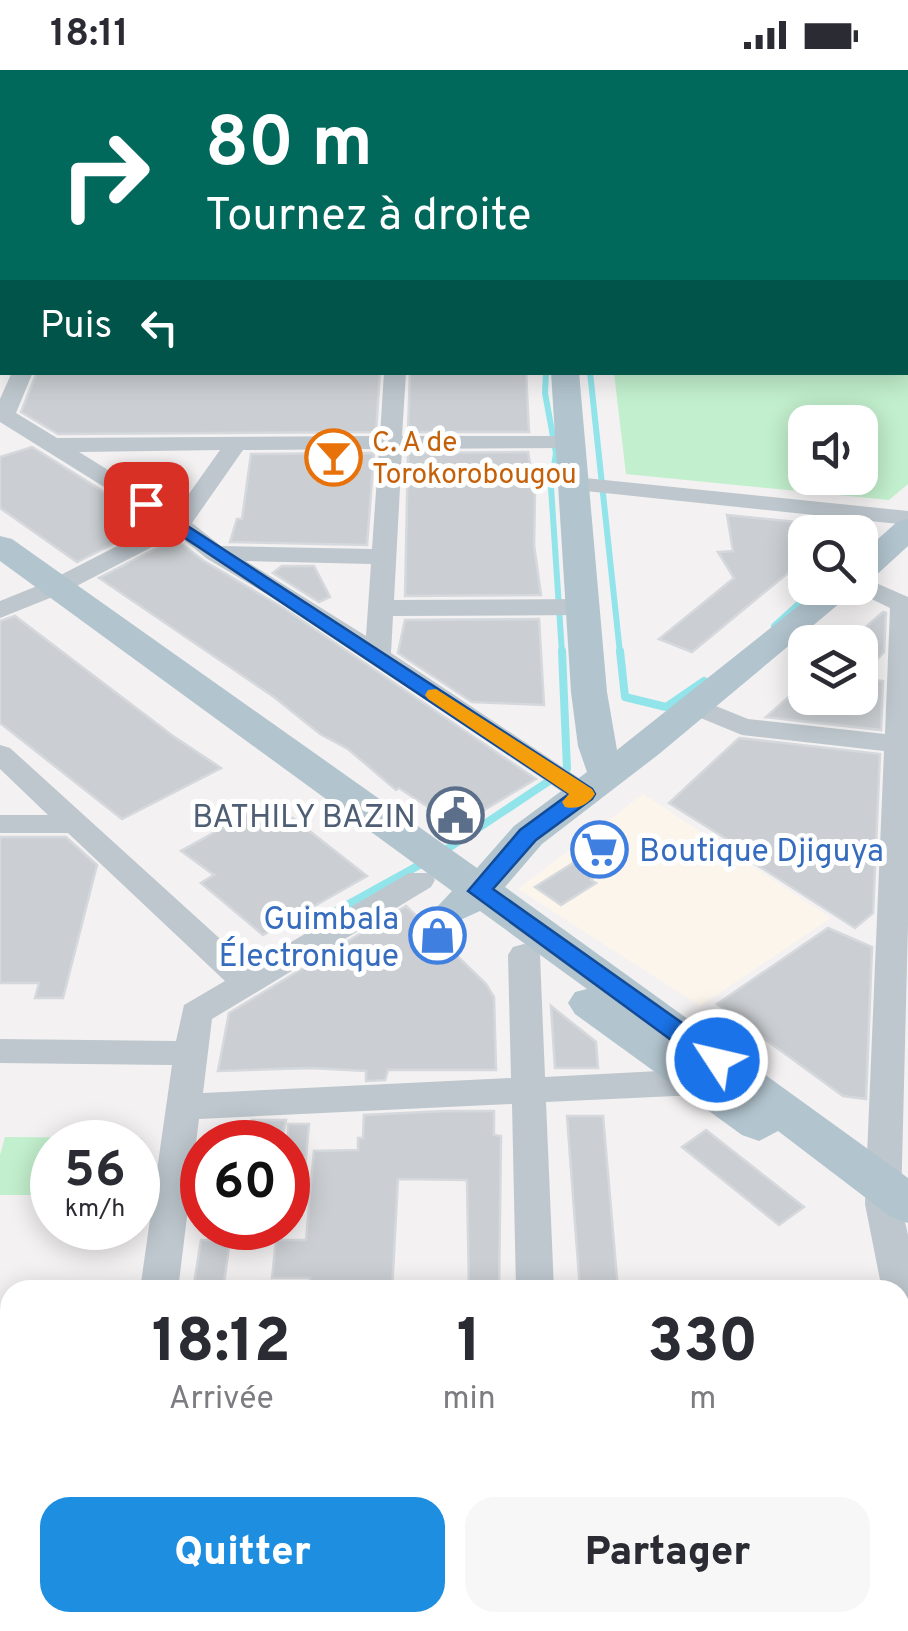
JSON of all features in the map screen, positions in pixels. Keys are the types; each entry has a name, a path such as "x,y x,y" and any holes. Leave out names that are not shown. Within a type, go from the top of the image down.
{"main road":[{"path":"565,375 589,692 597,746 595,784"},
{"path":"878,556 908,529"},
{"path":"0,546 29,598"},
{"path":"0,575 450,886 717,1060 896,1191"},
{"path":"450,886 528,835 646,746 821,605"},
{"path":"589,692 599,708 646,746"},
{"path":"450,886 524,955 697,1082 896,1191"}],"street":[{"path":"22,375 2,414 179,524 215,553 378,656 595,784"},
{"path":"378,656 395,375"},
{"path":"29,598 179,524 238,442"},
{"path":"50,445 571,442"},
{"path":"575,484 908,518"},
{"path":"215,553 383,556"},
{"path":"878,592 903,604 896,1191 904,1280"},
{"path":"381,608 583,606"},
{"path":"696,706 742,727 899,744"},
{"path":"0,754 248,983"},
{"path":"0,824 75,824"},
{"path":"160,1280 196,1014 248,983 450,886"},
{"path":"524,955 535,1280"},
{"path":"0,1051 191,1053"},
{"path":"184,1108 697,1082"}],"shaded area":[{"path":"643,794 831,918 700,1006 518,889"}],"green space":[{"path":"614,375 908,375 908,484 889,500 838,495 878,495 878,405 788,405 788,490 626,474"},
{"path":"5,1137 30,1137 30,1195 0,1195 0,1155"}],"building":[{"path":"36,375 380,375 376,432 58,434 21,412"},
{"path":"410,375 526,375 529,432 408,432"},
{"path":"32,447 152,524 77,562 0,508 0,457"},
{"path":"528,452 535,492 534,545 541,595 405,596 408,453"},
{"path":"374,453 367,545 230,542 237,519 242,519 251,454"},
{"path":"727,515 788,521 788,573 692,652 659,639 734,578 718,552 733,551"},
{"path":"175,539 536,779 457,826 399,788 396,790 348,749 320,734 274,697 99,578"},
{"path":"282,566 314,566 330,597 319,602 273,573"},
{"path":"886,613 884,652 878,658 878,625 868,625"},
{"path":"15,616 221,768 122,819 0,723 0,621"},
{"path":"539,619 544,705 472,702 398,653 405,620"},
{"path":"878,680 883,681 881,730 766,717 788,697 788,715 878,715"},
{"path":"739,738 880,754 873,913 855,928 723,843 728,840 669,803"},
{"path":"264,805 287,822 293,818 367,876 263,935 201,883 214,875 181,851"},
{"path":"0,837 66,837 97,865 63,998 35,998 39,983 0,983"},
{"path":"578,860 597,874 591,880 596,883 561,905 535,887"},
{"path":"406,906 486,984 494,997 496,1070 388,1070 385,1080 366,1081 366,1071 218,1071 229,1013"},
{"path":"828,928 872,947 866,1099 843,1096 717,1004"},
{"path":"551,1006 596,1042 598,1068 555,1068"},
{"path":"494,1111 494,1135 501,1136 499,1280 469,1280 467,1180 398,1179 393,1280 272,1278 275,1250 310,1250 314,1151 358,1150 358,1138 363,1138 364,1115"},
{"path":"567,1116 603,1116 617,1280 579,1280"},
{"path":"706,1130 804,1207 779,1225 682,1147"},
{"path":"199,1250 229,1250 224,1280 195,1280"}],"waterway":[{"path":"546,375 545,393 556,453 551,487 562,653"},
{"path":"590,375 620,653"},
{"path":"774,626 797,605"},
{"path":"444,851 567,769 562,651"},
{"path":"620,651 625,697 666,707 704,681"},
{"path":"309,926 423,863"}],"slow traffic":[{"path":"436,695 584,794 573,802"}],"place":[{"name":"C. A de Torokorobougou","path":"333,457"},
{"name":"BATHILY BAZIN","path":"455,816"},
{"name":"Boutique Djiguya","path":"600,850"},
{"name":"Guimbala Électronique","path":"438,936"}],"route":[{"path":"146,504 584,794 528,835 479,891 717,1060"}]}
